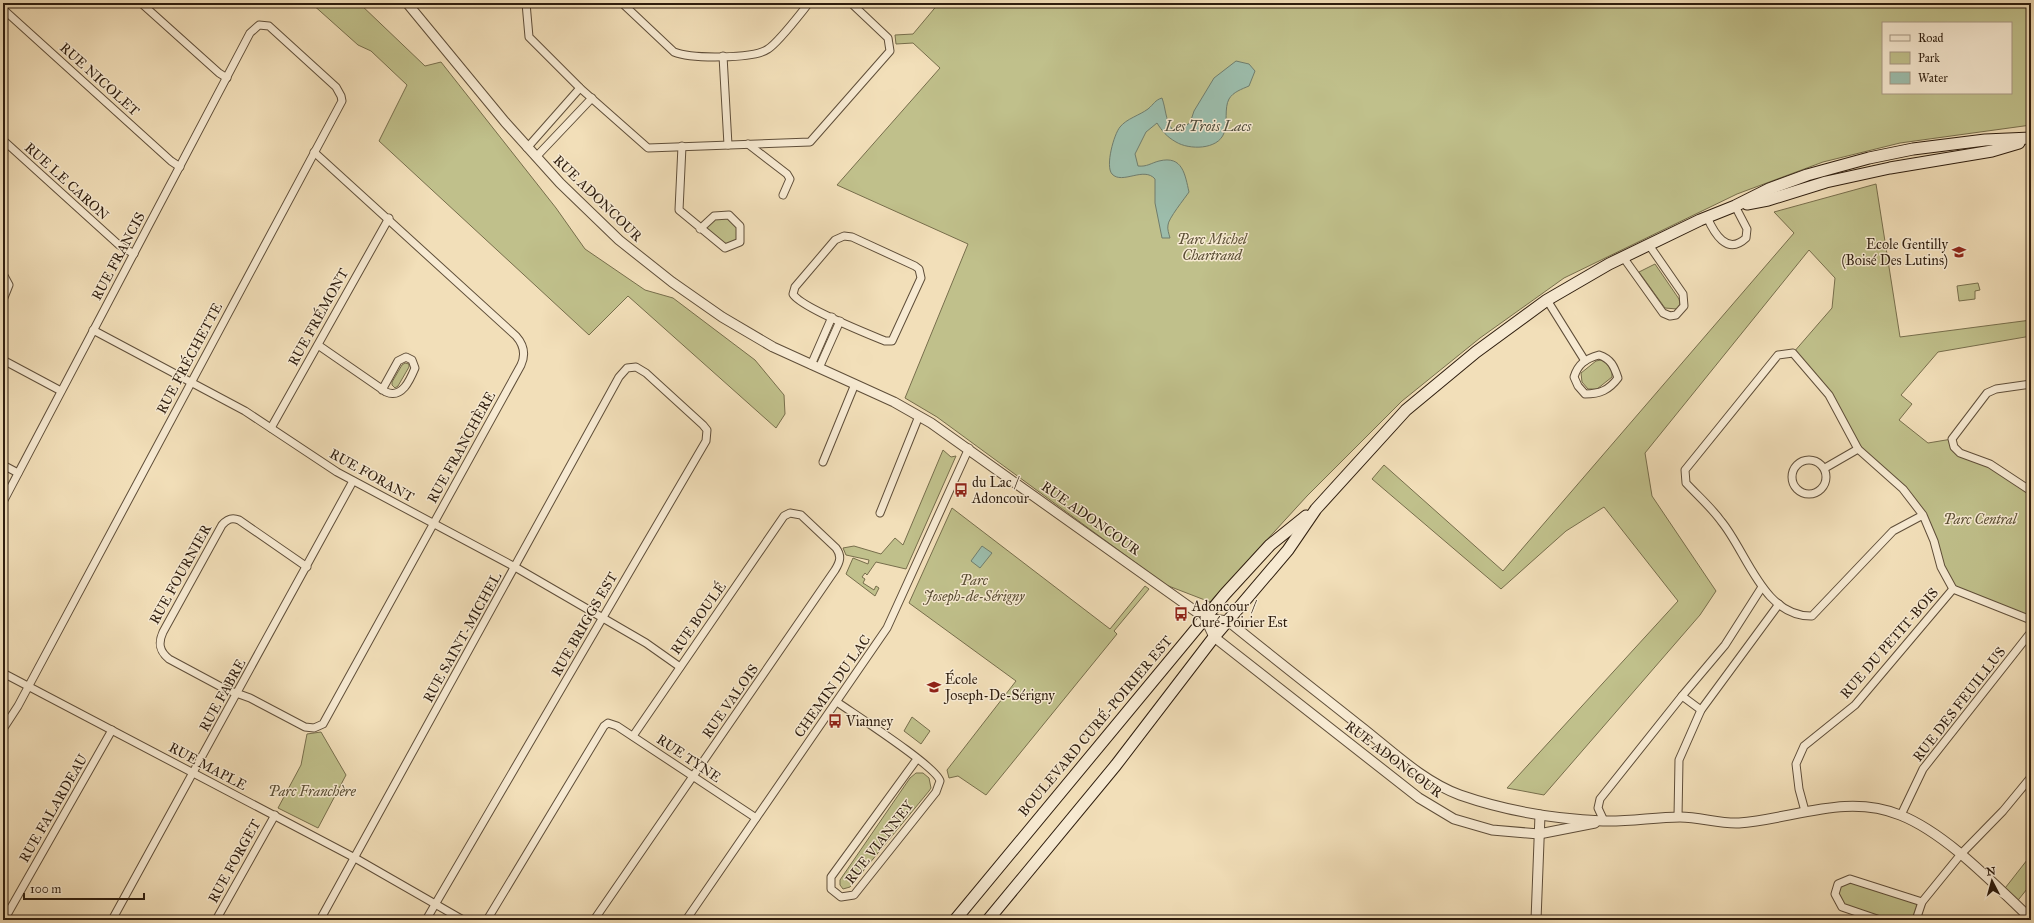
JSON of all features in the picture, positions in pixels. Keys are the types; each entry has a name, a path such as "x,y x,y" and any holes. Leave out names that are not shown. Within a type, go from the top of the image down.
{"main road":[{"name":"BOULEVARD CURÉ-POIRIER EST","path":"988,920 1116,764 1214,637 1288,550 1316,509 1406,410 1476,352 1547,300 1623,257 1769,189 1807,175 1869,158 1913,149 1986,140 2031,139"},
{"name":"BOULEVARD CURÉ-POIRIER EST","path":"1735,206 1768,200 1826,182 1915,162 1992,151 2031,139"},
{"name":"BOULEVARD CURÉ-POIRIER EST","path":"955,920 1251,564 1270,545 1316,509"}],"street":[{"path":"141,3 219,73 227,78"},
{"name":"RUE ADONCOUR","path":"407,3 527,148 598,221 672,282 740,328 920,416 969,448 1205,618 1228,621 1422,775 1459,794 1500,807 1540,815 1604,821"},
{"path":"526,3 529,37 580,88 648,148 810,142 888,55 890,46 888,38 851,3"},
{"path":"622,3 674,52 685,56 758,54 769,49 809,3"},
{"name":"RUE NICOLET","path":"3,9 171,161 180,167"},
{"name":"RUE FRANCIS","path":"3,502 250,33 259,25"},
{"name":"RUE FRÉCHETTE","path":"3,729 29,686 342,101 336,87 276,31 269,26 259,25"},
{"path":"723,56 728,145"},
{"path":"527,148 580,88"},
{"path":"536,157 592,98"},
{"name":"RUE LE CARON","path":"3,140 118,245 134,254"},
{"path":"748,144 787,174 790,179 783,195"},
{"path":"682,146 679,210 700,229 725,248 740,242 740,226 729,215 714,216 700,229"},
{"path":"1913,149 1915,162"},
{"name":"RUE FRANCHÈRE","path":"236,694 250,698 305,727 314,728 323,724 521,365 524,350 516,336 314,152"},
{"path":"1707,217 1717,238 1728,244 1741,242 1746,238 1747,229 1735,206"},
{"name":"RUE FRÉMONT","path":"271,428 388,218"},
{"path":"849,236 919,269 921,278 892,341 885,341 832,317 798,300 793,294 795,287 838,238 849,236"},
{"path":"1623,257 1663,313 1670,316 1676,315 1684,306 1683,294 1649,245"},
{"path":"3,274 9,285 3,300"},
{"path":"1547,300 1585,360"},
{"path":"815,366 832,317"},
{"path":"815,366 840,321"},
{"name":"RUE FORANT","path":"93,330 249,413 353,482 515,567 653,648 680,667"},
{"path":"318,345 382,390 394,394 403,390 414,370 415,366 412,360 406,357 398,361 382,390"},
{"path":"1923,515 1893,531 1812,616 1802,616 1779,604 1762,587 1722,522 1686,483 1685,470 1778,355 1793,353 1829,395 1858,449 1903,489 1923,515 1934,541 1941,567 1953,589 2031,620"},
{"path":"1599,355 1608,358 1615,368 1618,378 1606,390 1596,394 1585,394 1578,386 1574,377 1577,368 1585,360 1599,355"},
{"path":"3,360 61,391"},
{"name":"RUE BRIGGS EST","path":"426,920 707,439 707,430 703,425 646,373 636,367 627,368"},
{"name":"RUE SAINT-MICHEL","path":"320,920 356,858 619,377 627,368"},
{"path":"824,462 855,384"},
{"path":"2031,384 1996,389 1987,393 1952,439 1954,447 1960,453 1990,464 2031,491"},
{"path":"880,513 920,416"},
{"name":"CHEMIN DU LAC","path":"686,920 837,702 891,620 969,448"},
{"path":"1825,468 1858,449"},
{"path":"1807,459 1818,461 1825,468 1826,482 1822,489 1815,493 1807,494 1792,484 1792,475 1795,466 1807,459"},
{"path":"3,465 18,473"},
{"name":"RUE FABRE","path":"112,920 353,482"},
{"name":"RUE VALOIS","path":"594,920 840,562 840,555 836,548 805,519 794,513 784,516"},
{"name":"RUE BOULÉ","path":"632,736 784,516"},
{"name":"RUE FOURNIER","path":"236,694 169,659 162,653 160,644 163,632 222,525 230,519 239,520 307,567"},
{"path":"1604,821 1598,808 1600,799 1682,696 1725,645 1762,587"},
{"name":"RUE DU PETIT-BOIS","path":"1805,811 1798,789 1796,764 1804,746 1817,734 1855,705 1953,589"},
{"path":"1678,817 1679,760 1701,710 1779,604"},
{"name":"RUE ADONCOUR","path":"1205,618 1214,637 1419,798 1454,819 1492,830 1539,834 1604,821 1678,817 1736,823 1776,819 1805,811 1859,806 1880,808 1901,815 1922,826 1961,854 2031,919"},
{"name":"RUE DES FEUILLUS","path":"1901,815 1923,769 2031,632"},
{"name":"RUE MAPLE","path":"3,673 356,858 463,920"},
{"path":"1682,696 1701,710"},
{"name":"RUE VIANNEY","path":"837,702 917,759 938,776 940,781 938,787 854,895 841,897 831,889 831,877 917,759"},
{"name":"RUE TYNE","path":"487,920 606,724 613,723 756,818"},
{"name":"RUE FALARDEAU","path":"4,920 112,730"},
{"path":"1916,920 1922,902 1961,854 2031,777"},
{"name":"RUE FORGET","path":"216,920 275,815"},
{"path":"1536,920 1540,815"},
{"path":"1880,920 1842,907 1835,894 1838,884 1850,879 1922,902"}],"green space":[{"path":"311,3 359,3 425,66 441,62 556,208 585,249 645,290 673,298 755,360 784,395 785,414 776,428 628,296 589,335 379,141 407,85 371,51 358,45"},
{"name":"Parc Michel Chartrand","path":"939,3 2031,3 2031,125 1900,143 1823,162 1737,194 1564,278 1480,338 1402,401 1307,496 1210,602 1166,585 937,417 905,398 968,244 837,185 940,68 913,43 896,44 895,35 913,34"},
{"name":"Parc Central","path":"1876,184 1900,337 2031,320 2031,336 1938,352 1901,395 1912,404 1899,420 1928,443 1952,439 1954,447 1990,464 2031,491 2031,620 1953,589 1923,515 1903,489 1858,449 1829,395 1793,353 1832,308 1835,278 1809,250 1645,453 1652,496 1716,591 1700,615 1544,795 1507,788 1678,601 1604,507 1566,531 1501,589 1372,479 1384,465 1503,571 1794,233 1774,212"},
{"path":"729,215 740,226 740,242 725,248 700,229 714,216"},
{"path":"1655,264 1679,299 1680,304 1677,309 1665,308 1639,272"},
{"path":"1978,283 1980,290 1975,291 1975,299 1959,301 1957,286"},
{"path":"1596,361 1605,361 1612,371 1612,377 1597,389 1588,389 1582,382 1581,373"},
{"path":"405,363 409,364 409,367 398,386 395,388 392,385 392,382 402,365"},
{"path":"943,450 951,457 956,456 906,569 876,562 867,575 865,573 862,577 865,579 863,583 874,590 876,586 879,588 875,596 846,574 853,558 868,564 869,560 846,555 843,548 854,546 881,554 895,538 903,545"},
{"name":"Parc Joseph-de-Sérigny","path":"952,508 1110,629 1145,586 1149,589 1114,631 1117,634 986,795 958,776 949,778 947,770 1016,681 909,603"},
{"path":"912,717 930,731 921,744 904,731"},
{"name":"Parc Franchère","path":"321,732 346,775 318,828 278,808 301,765 307,734"},
{"path":"916,773 923,773 929,778 931,788 850,887 843,889 840,885 840,880 910,778"},
{"path":"2031,855 2031,884 2015,904 2002,892"},
{"path":"1850,882 1919,904 1914,920 1888,920 1843,905 1837,894 1840,886"}],"water":[{"name":"Les Trois Lacs","path":"1236,61 1249,64 1255,71 1249,86 1235,93 1229,99 1226,125 1221,139 1216,143 1203,147 1182,145 1170,138 1157,123 1146,132 1135,154 1138,166 1144,166 1159,161 1173,161 1182,168 1186,179 1189,192 1169,222 1168,228 1170,238 1162,238 1155,203 1155,179 1145,174 1121,178 1116,177 1110,170 1109,164 1111,150 1115,136 1120,127 1129,119 1145,111 1156,101 1162,98 1167,118 1172,129 1179,129 1190,123 1194,111 1214,78"},
{"path":"982,546 992,553 980,568 971,561"}],"place":[{"name":"Ecole Gentilly (Boisé Des Lutins)","path":"1959,252"},
{"name":"du Lac / Adoncour","path":"961,490"},
{"name":"Adoncour / Curé-Poirier Est","path":"1181,614"},
{"name":"École Joseph-De-Sérigny","path":"934,687"},
{"name":"Vianney","path":"835,721"}]}
